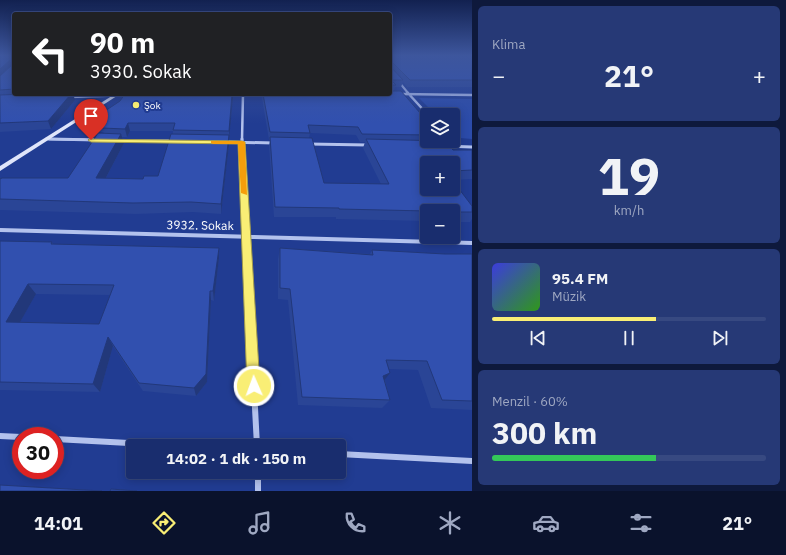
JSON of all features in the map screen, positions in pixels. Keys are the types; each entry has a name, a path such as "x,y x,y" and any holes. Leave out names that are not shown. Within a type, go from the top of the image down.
{"street":[{"path":"396,78 422,108"},
{"path":"394,94 472,95"},
{"path":"62,97 80,96"},
{"path":"0,169 114,96"},
{"path":"243,96 242,142 257,439"},
{"path":"46,139 101,140"},
{"path":"116,140 179,142"},
{"path":"218,142 281,143"},
{"path":"305,144 376,145"},
{"path":"460,146 472,147"},
{"name":"3932. Sokak","path":"0,230 472,243"},
{"path":"0,436 12,437"},
{"path":"64,439 126,443"},
{"path":"346,454 472,461"},
{"path":"258,479 258,491"}],"shaded area":[{"path":"419,98 472,99 472,139 460,138 460,108 429,108"}],"building":[{"path":"0,78 12,78 12,89 0,90"},
{"path":"392,78 401,78 403,80 392,80"},
{"path":"408,78 472,78 472,80 410,80"},
{"path":"392,91 401,91 420,113 420,135 362,134 358,127 308,125 310,133 270,132 263,96 392,96"},
{"path":"0,95 69,96 48,121 0,123"},
{"path":"124,96 232,96 229,131 173,130 175,123 128,123 125,129 102,128 106,123 87,123 120,101"},
{"path":"98,133 121,134 96,178 143,179 144,176 158,176 171,134 229,135 221,204 191,202 133,203 0,199 0,179 2,178 68,178"},
{"path":"270,137 312,138 324,183 389,184 366,139 420,140 420,148 472,150 472,170 460,171 460,156 420,156 420,196 460,196 460,190 472,206 472,212 460,212 460,204 420,204 420,211 275,207"},
{"path":"0,241 52,242 51,244 219,248 213,291 210,291 206,374 194,388 139,383 108,337 93,384 0,382","holes":["28,284 114,285 99,324 6,322"]},
{"path":"280,248 373,255 372,250 472,254 472,401 442,400 427,361 386,360 390,373 383,376 390,400 302,397 290,289 280,288"},
{"path":"0,485 102,491 0,491"},
{"path":"111,489 137,491 110,491"}],"slow traffic":[{"path":"213,142 242,142 245,193"}],"place":[{"name":"Şok","path":"136,105"}],"route":[{"path":"91,140 242,142 254,386"}]}
